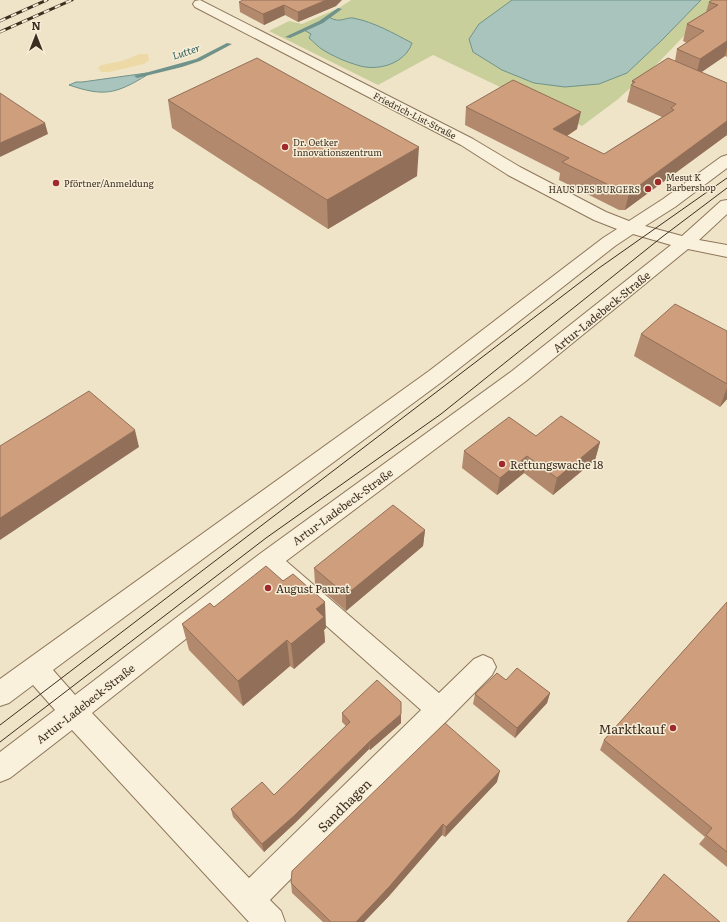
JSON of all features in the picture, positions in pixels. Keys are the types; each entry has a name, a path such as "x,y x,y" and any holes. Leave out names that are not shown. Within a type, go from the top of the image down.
{"street":[{"name":"Friedrich-List-Straße","path":"205,2 467,142 514,171 600,216 630,228"},
{"path":"0,694 436,376 630,228 669,203 727,160"},
{"name":"Artur-Ladebeck-Straße","path":"0,769 269,560 519,376 685,243 727,205"},
{"path":"630,228 685,243 727,251"},
{"path":"269,560 440,710"},
{"name":"Sandhagen","path":"249,899 483,667"},
{"path":"35,668 73,712 270,922"}],"green space":[{"path":"351,0 725,0 704,15 660,61 617,100 582,126 433,55 378,85 269,31 289,21 302,24 339,8"}],"sand":[{"path":"140,54 148,54 149,60 144,64 109,72 101,72 98,68 101,65 122,61"}],"water":[{"path":"512,0 701,0 627,73 599,84 565,87 534,83 502,70 473,52 469,39 479,24"},
{"path":"329,17 336,20 353,18 368,22 412,43 403,56 397,61 381,67 365,67 353,64 335,57 321,49 309,38 311,34 304,30"},
{"path":"147,73 147,75 127,86 110,92 92,91 69,85 76,82"}],"building":[{"path":"243,0 326,0 298,12 284,5 263,14 239,2"},
{"path":"712,0 727,0 727,41 700,59 677,49 704,31 687,24 718,5 709,2"},
{"path":"257,58 419,147 327,200 168,100"},
{"path":"668,58 727,83 727,121 629,193 623,192 562,162 569,158 466,107 513,80 581,112 553,129 604,154 674,110 671,108 676,104 631,85 635,82 632,81"},
{"path":"0,93 45,123 0,143"},
{"path":"675,304 727,331 727,384 641,334"},
{"path":"89,391 135,430 0,518 0,446"},
{"path":"561,416 600,442 557,478 527,456 500,478 464,451 509,417 536,436"},
{"path":"393,505 425,530 346,595 314,568"},
{"path":"266,566 283,581 293,574 325,602 316,609 324,617 291,644 287,640 238,681 182,624 210,603 214,607"},
{"name":"Marktkauf","path":"727,602 727,852 706,835 712,828 604,740"},
{"path":"517,668 550,693 517,728 475,694 497,673 506,680"},
{"path":"377,680 401,702 401,714 370,741 294,816 262,844 231,809 262,782 274,795 350,722 342,713"},
{"path":"445,723 500,771 446,827 443,824 389,887 356,922 331,922 291,883 292,871"},
{"path":"664,874 720,922 627,922"}],"waterway":[{"name":"Lutter","path":"288,37 321,22 340,9"},
{"name":"Lutter","path":"137,76 180,66 198,60 229,44"}],"tram line":[{"path":"0,725 599,268 727,178"},
{"path":"0,742 266,538 441,414 662,237 727,188"}],"railway":[{"path":"0,21 47,0"},
{"path":"0,32 72,0"}],"place":[{"name":"Dr. Oetker Innovationszentrum","path":"285,147"},
{"name":"Mesut K Barbershop","path":"658,182"},
{"name":"Pförtner/Anmeldung","path":"56,183"},
{"name":"HAUS DES BURGERS","path":"648,189"},
{"name":"Rettungswache 18","path":"502,464"},
{"name":"August Paurat","path":"268,588"},
{"name":"Marktkauf","path":"673,728"}]}
